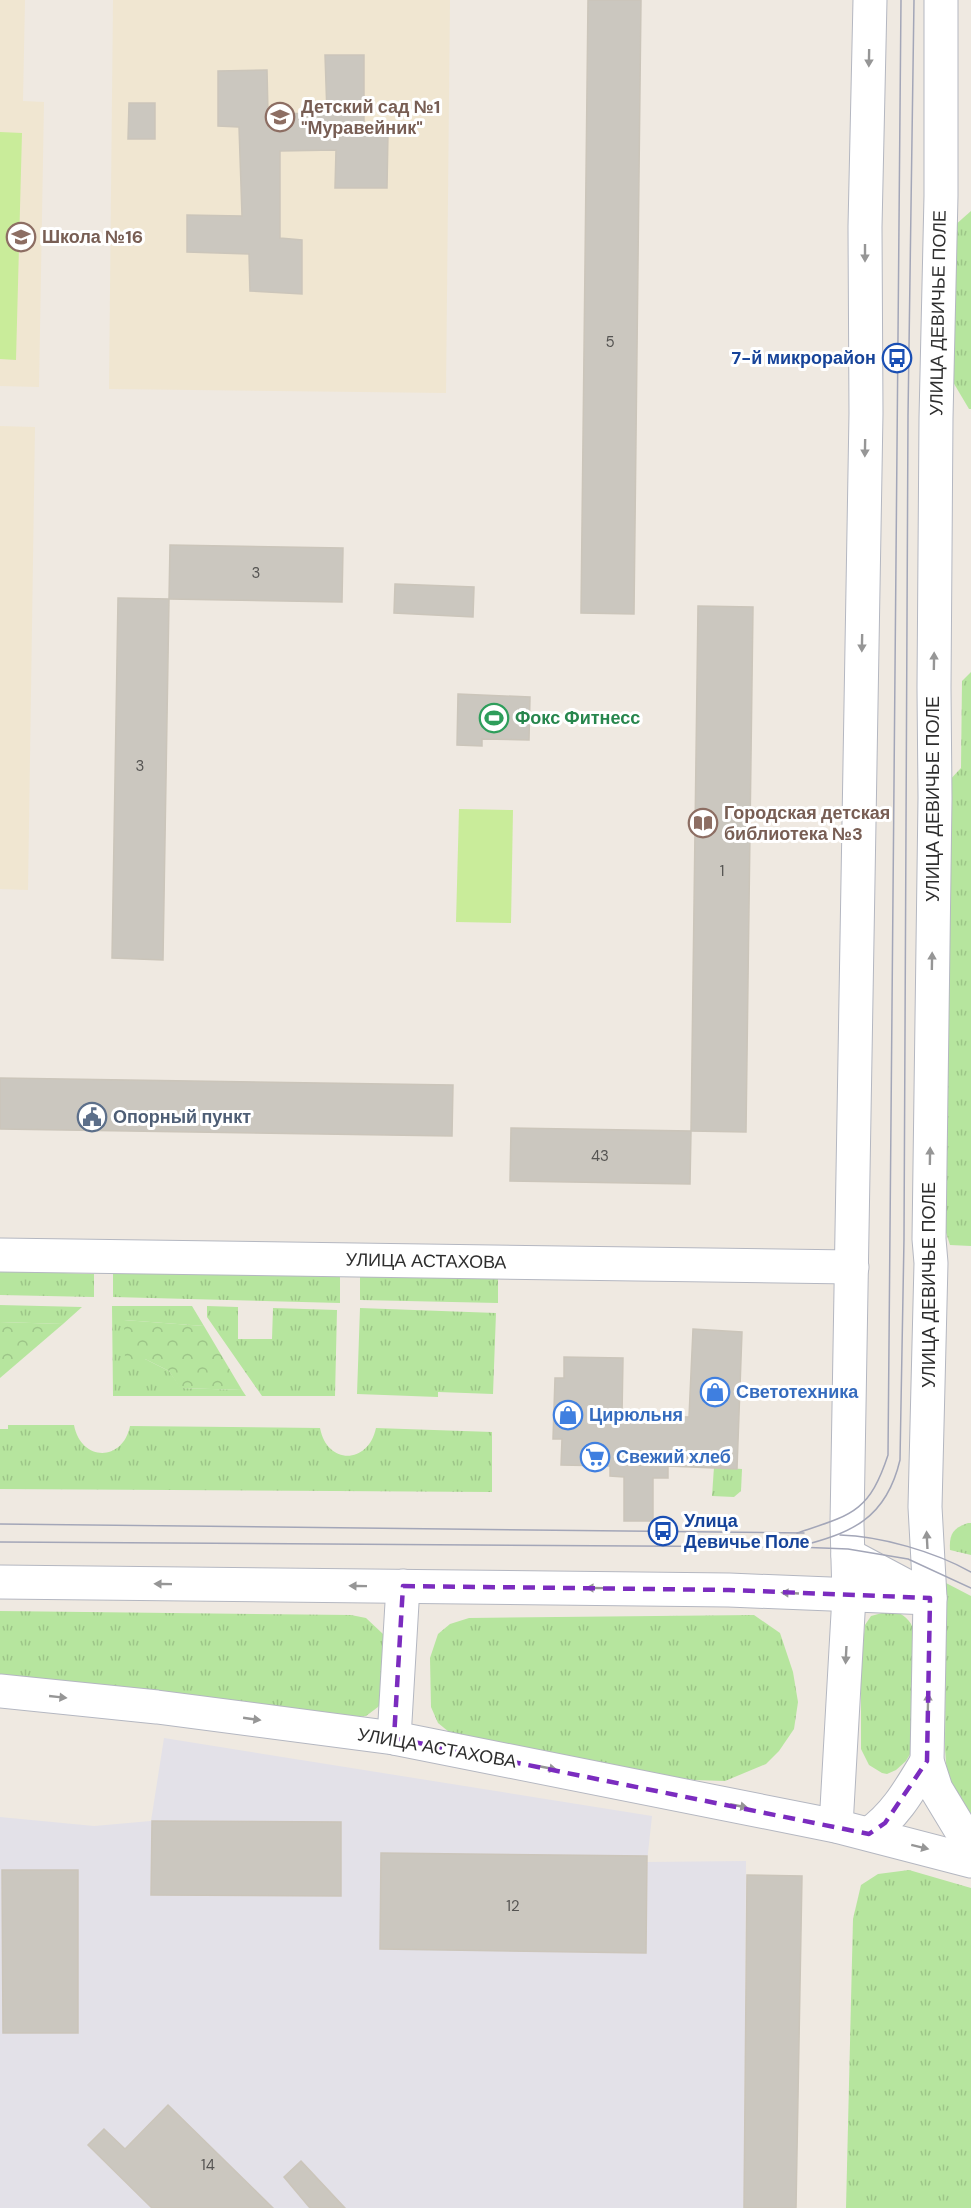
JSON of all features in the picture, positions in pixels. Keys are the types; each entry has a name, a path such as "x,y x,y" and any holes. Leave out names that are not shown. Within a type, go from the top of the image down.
{"main road":[{"path":"836,1826 849,1596 866,413 865,215 870,0"},
{"name":"УЛИЦА ДЕВИЧЬЕ ПОЛЕ","path":"927,1761 930,1598 925,1507 931,1263 929,1239 935,798 936,406 941,196 941,0"},
{"name":"УЛИЦА АСТАХОВА","path":"0,1256 852,1267"},
{"path":"848,1555 930,1598"},
{"path":"0,1582 729,1590 930,1598"},
{"path":"394,1738 403,1587"},
{"name":"УЛИЦА АСТАХОВА","path":"0,1691 157,1707 394,1738 836,1826 971,1860"},
{"path":"869,1834 885,1822 902,1803 927,1761"},
{"path":"927,1761 936,1790 962,1832 971,1842"}],"highlighted area":[{"path":"403,1586 729,1590 930,1598 927,1761 885,1823 869,1834 394,1738"}],"shaded area":[{"name":"Школа №16","path":"0,0 25,0 23,101 44,102 39,387 0,386"},
{"name":"Детский сад №1 \"Муравейник\"","path":"113,0 450,0 446,393 109,389"},
{"path":"0,426 35,427 28,890 0,889"},
{"path":"164,1738 652,1816 647,1862 746,1861 744,2208 0,2208 0,1817 94,1826 151,1821"}],"green space":[{"path":"0,132 22,133 16,360 0,359"},
{"path":"971,211 971,409 969,409 950,377 954,226"},
{"path":"971,672 971,1246 950,1245 941,1217 946,784 961,768 962,681"},
{"path":"459,809 513,810 511,923 456,922"},
{"path":"0,1271 94,1274 94,1297 0,1295"},
{"path":"113,1271 340,1276 340,1303 113,1297"},
{"path":"360,1275 498,1277 498,1303 360,1300"},
{"path":"0,1305 82,1307 63,1324 0,1322"},
{"path":"112,1306 192,1306 204,1326 124,1320 145,1359 169,1371 181,1388 242,1390 246,1396 113,1396"},
{"path":"207,1306 238,1307 238,1339 272,1339 273,1308 337,1310 335,1396 262,1396 207,1317"},
{"path":"360,1308 496,1313 493,1394 438,1392 438,1397 357,1394"},
{"path":"124,1320 204,1326 242,1390 180,1388 169,1371 145,1359 125,1360"},
{"path":"0,1322 63,1324 0,1378"},
{"path":"8,1425 74,1425 78,1437 85,1446 102,1453 119,1446 126,1438 130,1426 320,1428 324,1440 331,1449 348,1456 365,1449 372,1440 376,1428 492,1432 492,1492 0,1489 0,1429 8,1429"},
{"path":"714,1467 742,1469 741,1491 734,1497 712,1496"},
{"path":"971,1523 971,1555 950,1550 953,1532"},
{"path":"946,1583 971,1596 971,1825 947,1777 945,1748"},
{"path":"893,1610 911,1623 914,1631 916,1744 906,1761 887,1774 869,1765 861,1749 861,1664 865,1625 871,1616"},
{"path":"0,1611 351,1615 366,1618 383,1634 386,1649 386,1696 378,1707 366,1716 350,1718 125,1687 0,1675"},
{"path":"754,1615 780,1633 793,1672 798,1702 794,1729 779,1751 766,1764 725,1781 694,1780 537,1754 454,1736 438,1723 431,1707 430,1658 438,1634 450,1624 469,1618"},
{"path":"909,1870 971,1888 971,2208 846,2208 853,1919 861,1885 878,1874"}],"building":[{"path":"588,0 641,0 634,614 581,613"},
{"path":"325,55 364,55 364,133 388,133 387,188 335,188 336,150 280,151 280,238 302,240 302,294 250,291 249,254 187,252 187,215 242,216 239,127 218,126 218,71 267,70 268,113 327,114"},
{"path":"129,103 155,103 155,139 128,139"},
{"path":"170,545 343,548 342,602 169,599"},
{"path":"395,584 474,587 473,617 394,613"},
{"path":"118,598 169,599 163,960 112,958"},
{"path":"698,606 753,607 746,1132 691,1131"},
{"name":"Фокс Фитнесс","path":"458,694 530,697 529,740 482,739 482,746 457,745"},
{"path":"0,1078 453,1085 452,1136 0,1129"},
{"path":"511,1128 691,1131 690,1184 510,1181"},
{"path":"693,1329 742,1332 737,1469 668,1466 668,1478 653,1478 653,1521 624,1521 624,1477 610,1476 610,1466 561,1465 562,1439 553,1439 555,1378 564,1378 564,1357 623,1358 622,1415 689,1417"},
{"path":"152,1821 341,1822 341,1896 151,1895"},
{"path":"381,1853 647,1856 646,1953 380,1949"},
{"path":"2,1870 78,1870 78,2033 3,2033"},
{"path":"747,1875 802,1876 796,2208 744,2208"},
{"path":"168,2105 273,2208 152,2208 88,2145 104,2129 125,2149"},
{"path":"301,2161 345,2208 310,2208 284,2177"}],"tram line":[{"path":"797,1533 845,1516 856,1509 873,1489 888,1455 901,0"},
{"path":"797,1547 850,1529 876,1510 886,1497 900,1460 904,1239 908,416 914,0"},
{"path":"0,1524 804,1533"},
{"path":"840,1535 873,1538 907,1546 971,1572"},
{"path":"0,1542 848,1549 908,1559 971,1588"}],"place":[{"name":"Детский сад №1 \"Муравейник\"","path":"280,117"},
{"name":"Школа №16","path":"21,237"},
{"name":"7-й микрорайон","path":"897,358"},
{"name":"Фокс Фитнесс","path":"494,718"},
{"name":"Городская детская библиотека №3","path":"703,823"},
{"name":"Опорный пункт","path":"92,1117"},
{"name":"Светотехника","path":"715,1392"},
{"name":"Цирюльня","path":"568,1415"},
{"name":"Свежий хлеб","path":"595,1457"},
{"name":"Улица Девичье Поле","path":"663,1531"}]}
